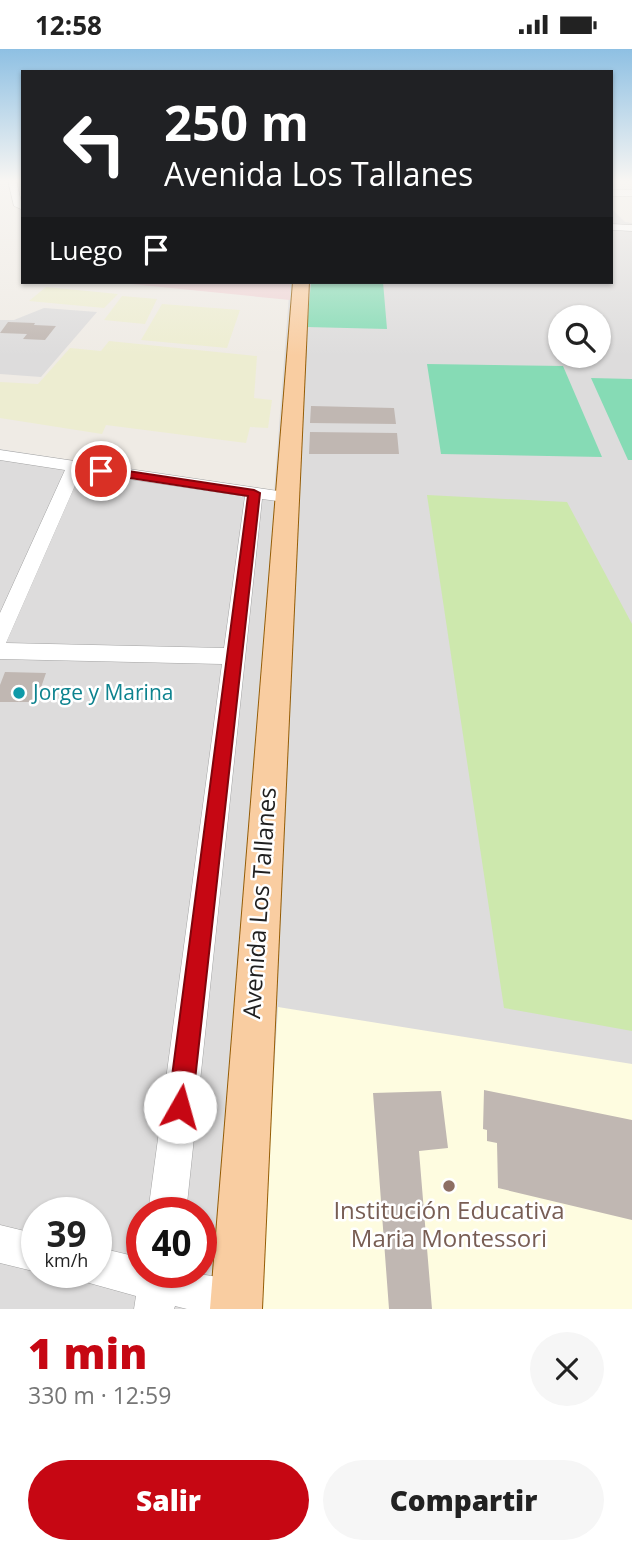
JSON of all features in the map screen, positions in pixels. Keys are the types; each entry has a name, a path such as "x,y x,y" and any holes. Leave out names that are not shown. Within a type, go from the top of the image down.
{"main road":[{"name":"Avenida Los Tallanes","path":"236,1305 270,495 301,284"}],"street":[{"path":"0,454 270,495 234,656 169,1197"},
{"path":"0,637 75,467"},
{"path":"0,651 234,656"},
{"path":"0,1244 21,1249"},
{"path":"158,1288 236,1305"}],"shaded area":[{"path":"613,239 632,239 632,1309 0,1309 0,449 274,492 290,284 613,284"},
{"path":"131,284 290,284 290,300"},
{"path":"44,308 97,312 41,377 0,374 0,320 14,320"},
{"name":"Institución Educativa Maria Montessori","path":"278,1007 632,1064 632,1309 259,1309"}],"green space":[{"path":"311,284 383,284 387,329 307,327"},
{"path":"46,287 118,294 104,308 29,301"},
{"path":"122,296 157,299 145,324 104,320"},
{"path":"162,304 240,310 227,348 141,340"},
{"path":"109,341 257,356 254,398 272,400 268,428 250,427 246,443 106,425 102,434 0,418 0,382 38,384 70,348 101,351"},
{"path":"427,364 564,368 602,457 441,454"},
{"path":"591,378 632,379 632,460 628,460"},
{"path":"427,495 567,502 632,624 632,1031 504,1008"}],"building":[{"path":"8,322 56,326 45,340 23,339 27,334 0,333"},
{"path":"311,406 394,408 396,424 310,423"},
{"path":"310,432 397,433 399,454 309,454"},
{"name":"Jorge y Marina","path":"5,672 46,673 36,702 0,702 0,685"},
{"path":"484,1090 632,1120 632,1220 498,1188 497,1143 487,1141 487,1130 483,1129"},
{"path":"441,1091 448,1148 419,1151 432,1309 389,1309 373,1093"}],"place":[{"name":"Jorge y Marina","path":"19,693"},
{"name":"Institución Educativa Maria Montessori","path":"449,1186"}],"route":[{"path":"101,471 254,493 180,1107"}]}
